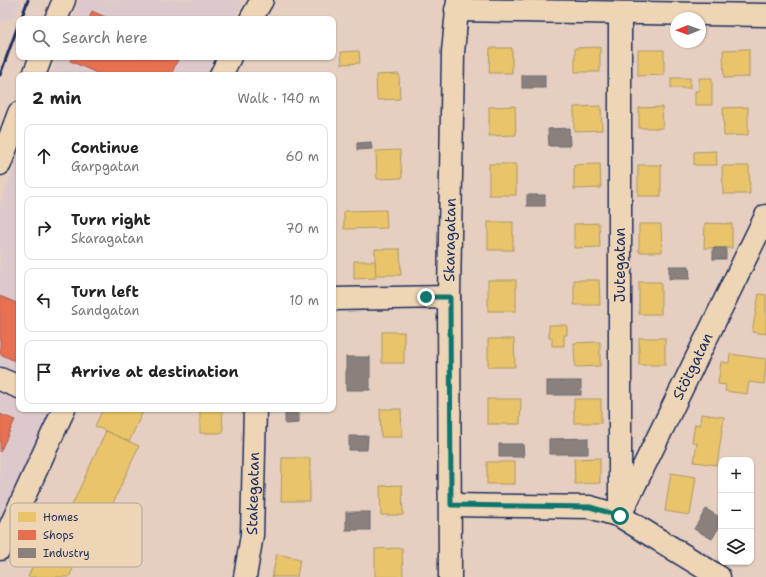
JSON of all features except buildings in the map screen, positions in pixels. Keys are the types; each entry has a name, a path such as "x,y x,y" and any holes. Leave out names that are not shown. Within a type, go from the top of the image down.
{"street":[{"path":"57,16 64,0"},
{"path":"253,16 262,0"},
{"path":"457,5 620,14 766,16"},
{"name":"Skaragatan","path":"450,577 450,297 453,52 457,5"},
{"name":"Jutegatan","path":"620,14 620,516"},
{"path":"35,72 40,60"},
{"path":"222,72 228,60"},
{"path":"0,164 16,121"},
{"name":"Stötgatan","path":"620,516 766,216"},
{"path":"336,299 450,297"},
{"path":"0,379 16,386"},
{"path":"21,503 63,412"},
{"name":"Stakegatan","path":"245,577 252,535 255,412"},
{"path":"451,505 590,507 620,516 719,577"},
{"path":"0,549 10,527"}],"shaded area":[{"path":"0,0 20,0 14,18 0,21"},
{"path":"80,0 243,0 235,16 74,16"},
{"path":"57,60 214,60 208,72 52,72"},
{"path":"16,164 16,412 50,412 0,518 0,204"}],"railway":[{"path":"22,16 28,0"},
{"path":"0,75 16,31"}],"route":[{"path":"426,297 450,297 451,505 590,507 620,516"}]}
